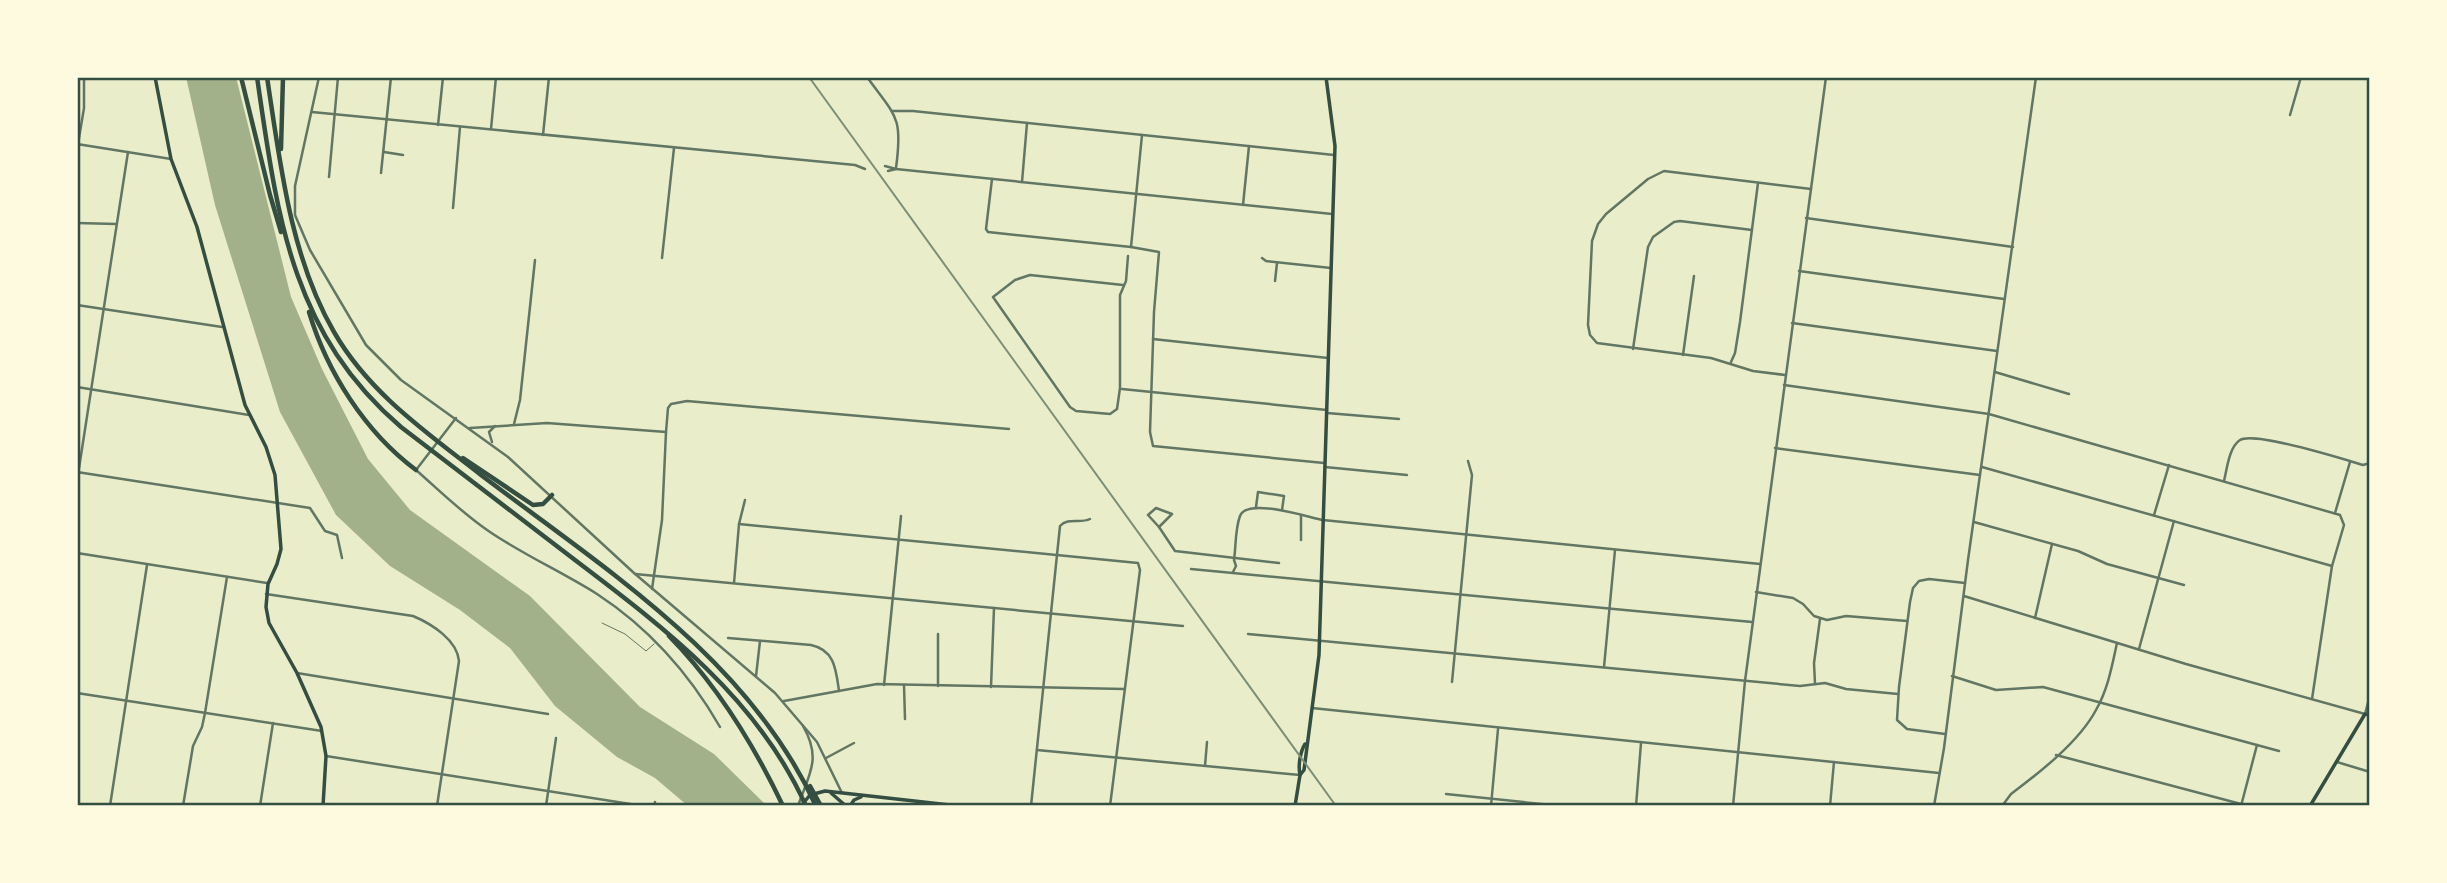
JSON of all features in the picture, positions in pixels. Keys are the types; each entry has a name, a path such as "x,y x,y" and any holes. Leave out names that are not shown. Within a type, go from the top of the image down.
{"highway":[{"path":"241,77 272,203 315,332 347,393 375,431 416,470"},
{"path":"257,77 275,194 292,260"},
{"path":"267,77 297,241 316,296 333,331 352,360 378,391 408,419 624,583 696,644 743,693 773,731 820,806"},
{"path":"280,156 283,137 283,77"},
{"path":"303,291 316,321 338,359 365,393 389,416 651,618 725,686 757,725 793,779 802,806"},
{"path":"448,449 533,505 543,504 552,495"},
{"path":"651,618 690,658 720,695 756,753 783,806"}],"main road":[{"path":"155,77 171,159 197,227 249,415 273,465 281,549 268,584 265,607 270,623 297,673 322,731 326,756 323,806"},
{"path":"1295,806 1302,748 1307,742 1318,670 1320,640 1335,155 1326,77"},
{"path":"2310,806 2367,714"},
{"path":"825,791 847,806"},
{"path":"802,806 810,795 825,791 959,806"},
{"path":"843,793 847,806"},
{"path":"847,806 863,797"}],"street":[{"path":"84,77 84,108 78,144 171,159"},
{"path":"319,77 298,174 295,215 300,231 353,326 374,354 401,380 494,445 552,495 652,589 784,701 813,735 843,793"},
{"path":"329,177 338,77"},
{"path":"381,173 391,77"},
{"path":"438,124 443,77"},
{"path":"491,130 496,77"},
{"path":"543,135 549,77"},
{"path":"867,77 898,121 900,134 895,169"},
{"path":"1733,806 1752,622 1826,77"},
{"path":"1934,806 2036,77"},
{"path":"2290,115 2301,77"},
{"path":"892,111 1335,155"},
{"path":"312,112 861,164"},
{"path":"1022,182 1027,123"},
{"path":"453,208 460,127"},
{"path":"1130,247 1142,135"},
{"path":"1243,205 1249,146"},
{"path":"662,258 674,148"},
{"path":"77,481 128,152"},
{"path":"384,152 403,155"},
{"path":"855,165 865,169"},
{"path":"885,166 1332,214"},
{"path":"888,171 895,169"},
{"path":"1785,375 1753,371 1731,362 1597,343 1589,331 1592,241 1598,224 1606,214 1648,179 1664,171 1811,189"},
{"path":"992,179 987,232 1159,252 1153,339 1152,445 1407,475"},
{"path":"1731,362 1737,343 1759,182"},
{"path":"1806,218 2013,247"},
{"path":"1633,349 1646,252 1653,237 1674,222 1680,221 1752,230"},
{"path":"77,223 117,224"},
{"path":"1124,285 1030,275 1015,280 993,297 1070,407 1076,411 1110,414 1118,406 1120,295 1126,281 1128,256"},
{"path":"1262,258 1277,263 1331,268"},
{"path":"514,424 520,400 535,260"},
{"path":"1275,281 1277,263"},
{"path":"1799,271 2006,299"},
{"path":"1683,355 1694,276"},
{"path":"77,305 225,328"},
{"path":"1792,323 1998,351"},
{"path":"1153,339 1329,358"},
{"path":"1995,372 2069,394"},
{"path":"1784,385 1989,414 2336,513 2344,519 2344,525 2332,566 2312,699"},
{"path":"77,387 249,415"},
{"path":"1120,388 1399,419"},
{"path":"652,589 662,520 666,432 668,408 671,404 687,401 1009,429"},
{"path":"456,418 416,470 483,527 586,587 618,609 657,642 695,687 720,727"},
{"path":"470,428 547,423 666,432"},
{"path":"494,445 488,435 490,429 495,426"},
{"path":"2224,481 2232,450 2244,438 2283,442 2363,465 2370,463"},
{"path":"1775,448 1981,475"},
{"path":"1452,682 1472,475 1468,461"},
{"path":"2336,513 2351,462"},
{"path":"2154,515 2169,465"},
{"path":"1982,467 2332,566"},
{"path":"78,472 310,508 326,531 337,535 342,558"},
{"path":"1256,507 1258,492 1284,496 1282,510"},
{"path":"734,583 739,524 745,500"},
{"path":"1233,570 1240,515 1246,509 1256,507 1323,520 1760,564"},
{"path":"1159,527 1172,514 1156,508 1148,515 1175,551 1279,563"},
{"path":"1301,515 1301,540"},
{"path":"884,685 901,516"},
{"path":"1031,806 1061,523 1084,522 1090,519"},
{"path":"2139,649 2175,521"},
{"path":"1974,522 2078,551 2107,564 2184,585"},
{"path":"739,524 1122,560 1139,565 1110,806"},
{"path":"2035,618 2052,544"},
{"path":"1604,667 1615,550"},
{"path":"77,553 268,584"},
{"path":"110,806 147,565"},
{"path":"1191,569 1233,570 1752,622"},
{"path":"634,573 1183,626"},
{"path":"183,806 193,746 205,713 227,577"},
{"path":"1945,734 1903,727 1896,715 1898,694 1915,584 1923,580 1965,583"},
{"path":"1756,592 1793,598 1820,618 1832,620 1852,616 1908,621"},
{"path":"266,594 406,614 421,619 455,646 459,656 437,806"},
{"path":"1964,596 2117,643 2367,714 2370,695"},
{"path":"991,687 994,608"},
{"path":"1815,684 1814,663 1820,618"},
{"path":"938,634 938,686"},
{"path":"1248,634 1800,686 1825,684 1846,689 1898,694"},
{"path":"728,638 811,645 826,651 834,663 839,691"},
{"path":"756,676 760,641"},
{"path":"2011,806 2003,805 2011,794 2088,723 2107,686 2117,643"},
{"path":"297,673 548,714"},
{"path":"1952,676 1996,690 2043,687 2279,751"},
{"path":"784,701 877,684 1124,689"},
{"path":"904,685 905,719"},
{"path":"77,693 322,731"},
{"path":"1312,708 1939,773"},
{"path":"797,717 811,743 814,762 802,806"},
{"path":"260,806 273,723"},
{"path":"1491,806 1498,728"},
{"path":"546,806 556,738"},
{"path":"1205,766 1207,742"},
{"path":"1636,806 1641,742"},
{"path":"826,758 855,743"},
{"path":"2056,755 2241,805 2257,745"},
{"path":"1037,750 1300,775"},
{"path":"326,756 643,806"},
{"path":"1830,806 1834,762"},
{"path":"2337,762 2370,772"},
{"path":"1447,794 1561,806"}],"lane":[{"path":"1128,256 1130,247"},
{"path":"601,623 625,634 646,651 657,642"}],"shaded area":[{"path":"186,77 236,77 291,297 322,369 368,459 410,510 530,596 640,707 714,754 767,806 688,806 655,778 617,757 555,706 510,648 460,610 390,566 336,515 280,412 215,205"}],"railway":[{"path":"809,77 1336,806"}]}
